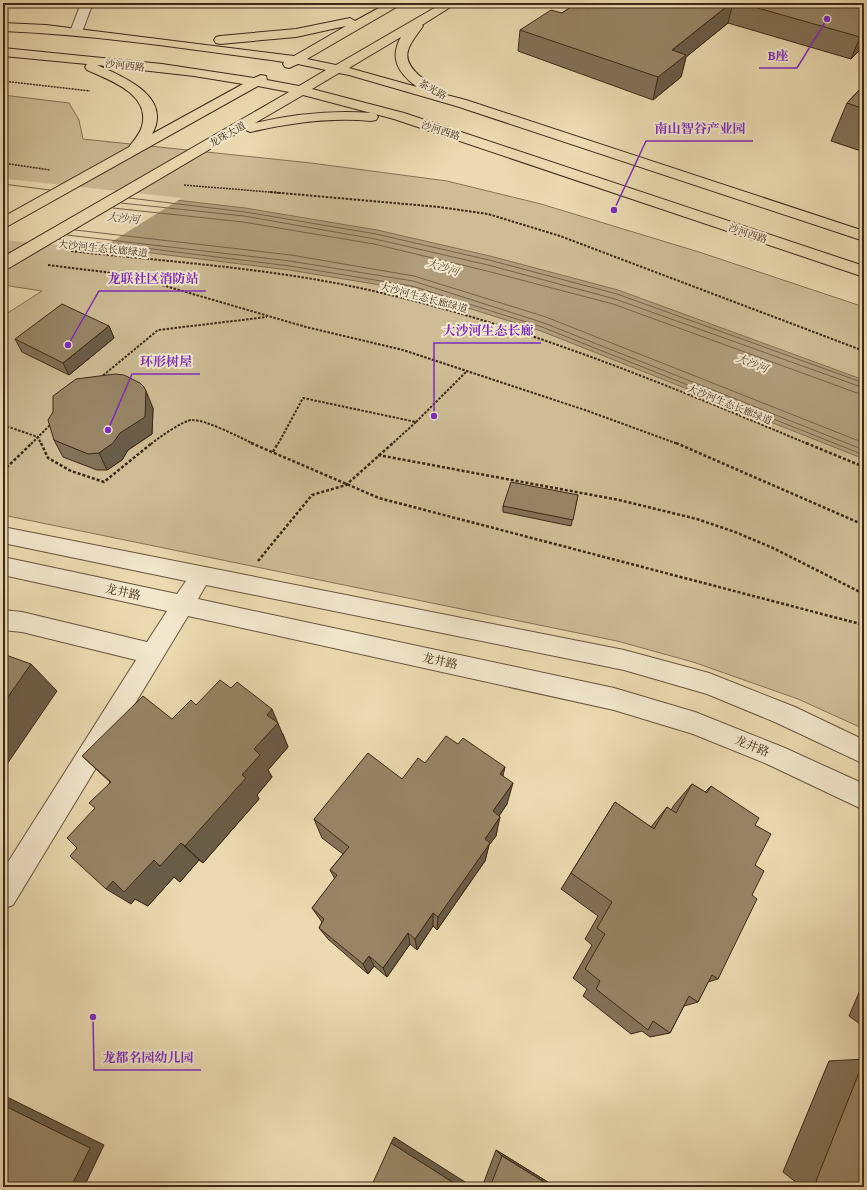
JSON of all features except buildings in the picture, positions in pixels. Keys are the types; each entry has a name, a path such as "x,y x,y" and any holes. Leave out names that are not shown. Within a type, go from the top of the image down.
{"main road":[{"path":"3,222 257,82 396,3"},
{"name":"龙珠大道","path":"3,264 451,3"},
{"path":"151,41 199,41 274,35 355,21 380,12"},
{"name":"茶光路","path":"431,15 413,30 406,39 401,49 400,58 408,73 420,83 437,93 461,103"},
{"path":"3,20 46,28 295,60 339,69 461,103 864,236"},
{"path":"3,27 46,28"},
{"name":"沙河西路","path":"3,52 193,72 302,91 378,110 864,272"},
{"path":"59,58 91,68 117,79 134,90 147,102 150,112 149,125 143,138 133,150"},
{"path":"217,140 249,128 311,117 362,116 423,124"}],"street":[{"path":"76,32 87,3"},
{"path":"3,535 624,660 709,684 786,715 864,752"},
{"name":"龙井路","path":"3,566 614,699 695,722 776,756 864,797"},
{"path":"3,895 201,575"},
{"path":"3,620 22,622 152,654"}],"path":[{"path":"3,81 95,91"},
{"path":"3,163 56,171"},
{"path":"181,184 439,207 488,214 560,236 864,351"},
{"name":"大沙河生态长廊绿道","path":"66,251 279,274 368,290 416,301 509,327 573,349 864,467"},
{"path":"48,265 105,272 168,285 269,317 369,341 467,371 585,410 693,449 864,525"},
{"path":"96,381 158,330 269,317"},
{"path":"241,583 312,495 346,485 416,422 467,371"},
{"path":"273,452 303,398 416,422"},
{"path":"3,425 38,437 48,458 72,472 104,482 162,435 192,420 221,428 346,485 379,498 864,625"},
{"path":"3,471 53,422"},
{"path":"378,455 616,500 681,515 716,525 753,540 820,571 864,594"}],"shaded area":[{"path":"3,95 69,103 79,120 83,139 311,163 447,181 541,204 699,252 864,307 864,729 798,699 693,662 617,641 3,515 3,316 42,291 3,285"}],"water":[{"name":"大沙河","path":"3,180 245,208 377,230 490,256 618,290 864,380 864,459 541,331 411,290 289,270 111,248 3,238"}],"pier":[{"path":"7,179 182,198 100,249 3,240 3,181"}],"place":[{"name":"B座","path":"827,19"},
{"name":"南山智谷产业园","path":"614,210"},
{"name":"龙联社区消防站","path":"68,345"},
{"name":"大沙河生态长廊","path":"434,416"},
{"name":"环形树屋","path":"108,430"},
{"name":"龙都名园幼儿园","path":"93,1017"}]}
